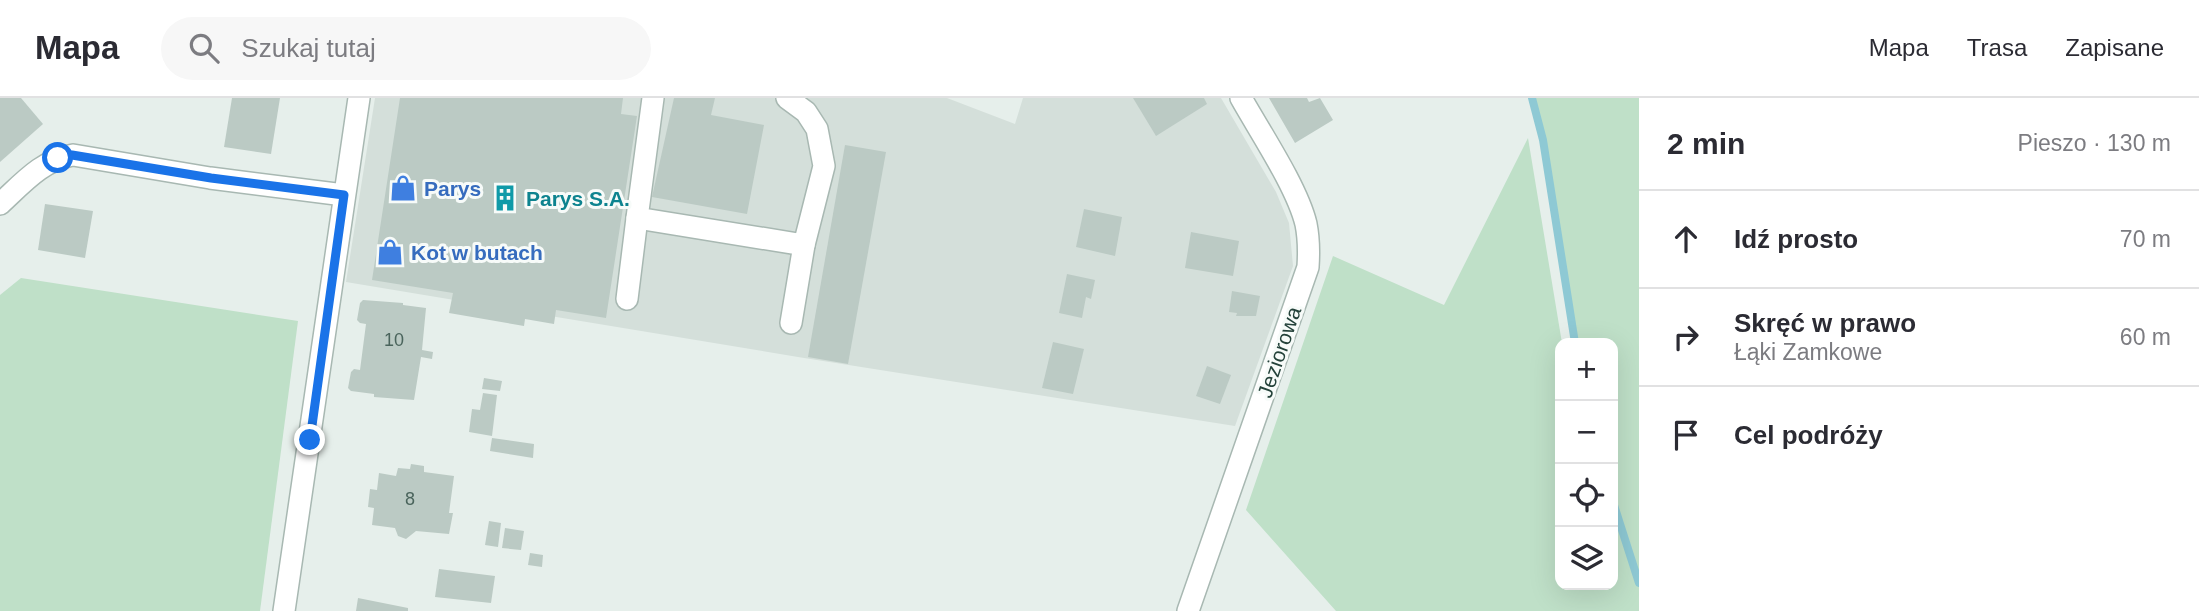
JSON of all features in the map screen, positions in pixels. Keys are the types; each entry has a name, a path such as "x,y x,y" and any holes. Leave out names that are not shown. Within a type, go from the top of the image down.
{"street":[{"path":"284,611 359,98"},
{"path":"627,299 653,98"},
{"path":"787,98 806,112 817,129 824,166 804,245 791,323"},
{"name":"Jeziorowa","path":"1188,611 1308,267 1310,244 1305,221 1288,181 1241,98"},
{"path":"0,204 43,166 58,158 72,155 211,178 344,195"},
{"path":"637,218 804,245"}],"shaded area":[{"path":"375,98 947,98 1015,124 1023,98 1221,98 1276,192 1289,223 1293,266 1235,426 346,282"}],"green space":[{"path":"1532,98 1639,98 1639,611 1336,611 1246,510 1333,256 1444,305 1528,138 1561,338 1555,338 1555,590 1618,590 1618,338 1574,338 1543,140"},
{"path":"21,278 298,321 260,611 0,611 0,295"}],"building":[{"path":"0,98 21,98 43,124 0,162"},
{"path":"232,98 280,98 271,154 224,147"},
{"name":"Parys S.A.","path":"400,98 623,98 621,114 637,116 606,318 556,310 554,324 525,319 524,326 449,313 453,293 372,280"},
{"path":"674,98 715,98 711,115 764,125 747,214 652,197"},
{"path":"1133,98 1204,98 1207,104 1156,136"},
{"path":"1269,98 1307,98 1309,102 1320,98 1333,120 1295,143"},
{"path":"845,145 886,152 848,364 808,357"},
{"path":"45,204 93,211 85,258 38,250"},
{"path":"1084,209 1122,217 1115,256 1076,247"},
{"path":"1191,232 1239,241 1233,276 1185,268"},
{"path":"1067,274 1095,280 1091,299 1086,297 1082,318 1059,313"},
{"path":"1232,291 1260,296 1256,316 1236,316 1237,313 1229,312"},
{"path":"363,300 426,308 422,350 433,352 432,359 421,357 414,400 374,397 374,394 351,391 348,388 351,372 354,369 360,370 366,324 357,320"},
{"path":"1053,342 1084,349 1073,394 1042,388"},
{"path":"1207,366 1231,375 1220,404 1196,396"},
{"path":"484,378 502,381 500,391 482,389"},
{"path":"483,393 497,395 492,436 469,432 472,409 480,410"},
{"path":"492,438 534,444 533,458 490,451"},
{"path":"411,464 424,466 424,472 454,476 449,513 453,513 449,534 416,531 406,539 398,536 395,528 372,525 374,508 368,507 370,489 377,490 379,473 396,476 398,468 410,469"},
{"path":"489,521 501,523 498,547 485,545"},
{"path":"505,528 524,531 521,550 502,548"},
{"path":"530,553 543,555 542,567 528,565"},
{"path":"439,569 495,576 491,603 435,597"},
{"path":"358,598 408,608 408,611 356,611"}],"waterway":[{"path":"1532,98 1543,140 1574,338"},
{"path":"1618,518 1639,583"}],"place":[{"name":"Parys","path":"403,188"},
{"name":"Parys S.A.","path":"505,198"},
{"name":"Kot w butach","path":"390,252"}],"route":[{"path":"58,158 72,155 211,178 344,195 310,440"}]}
